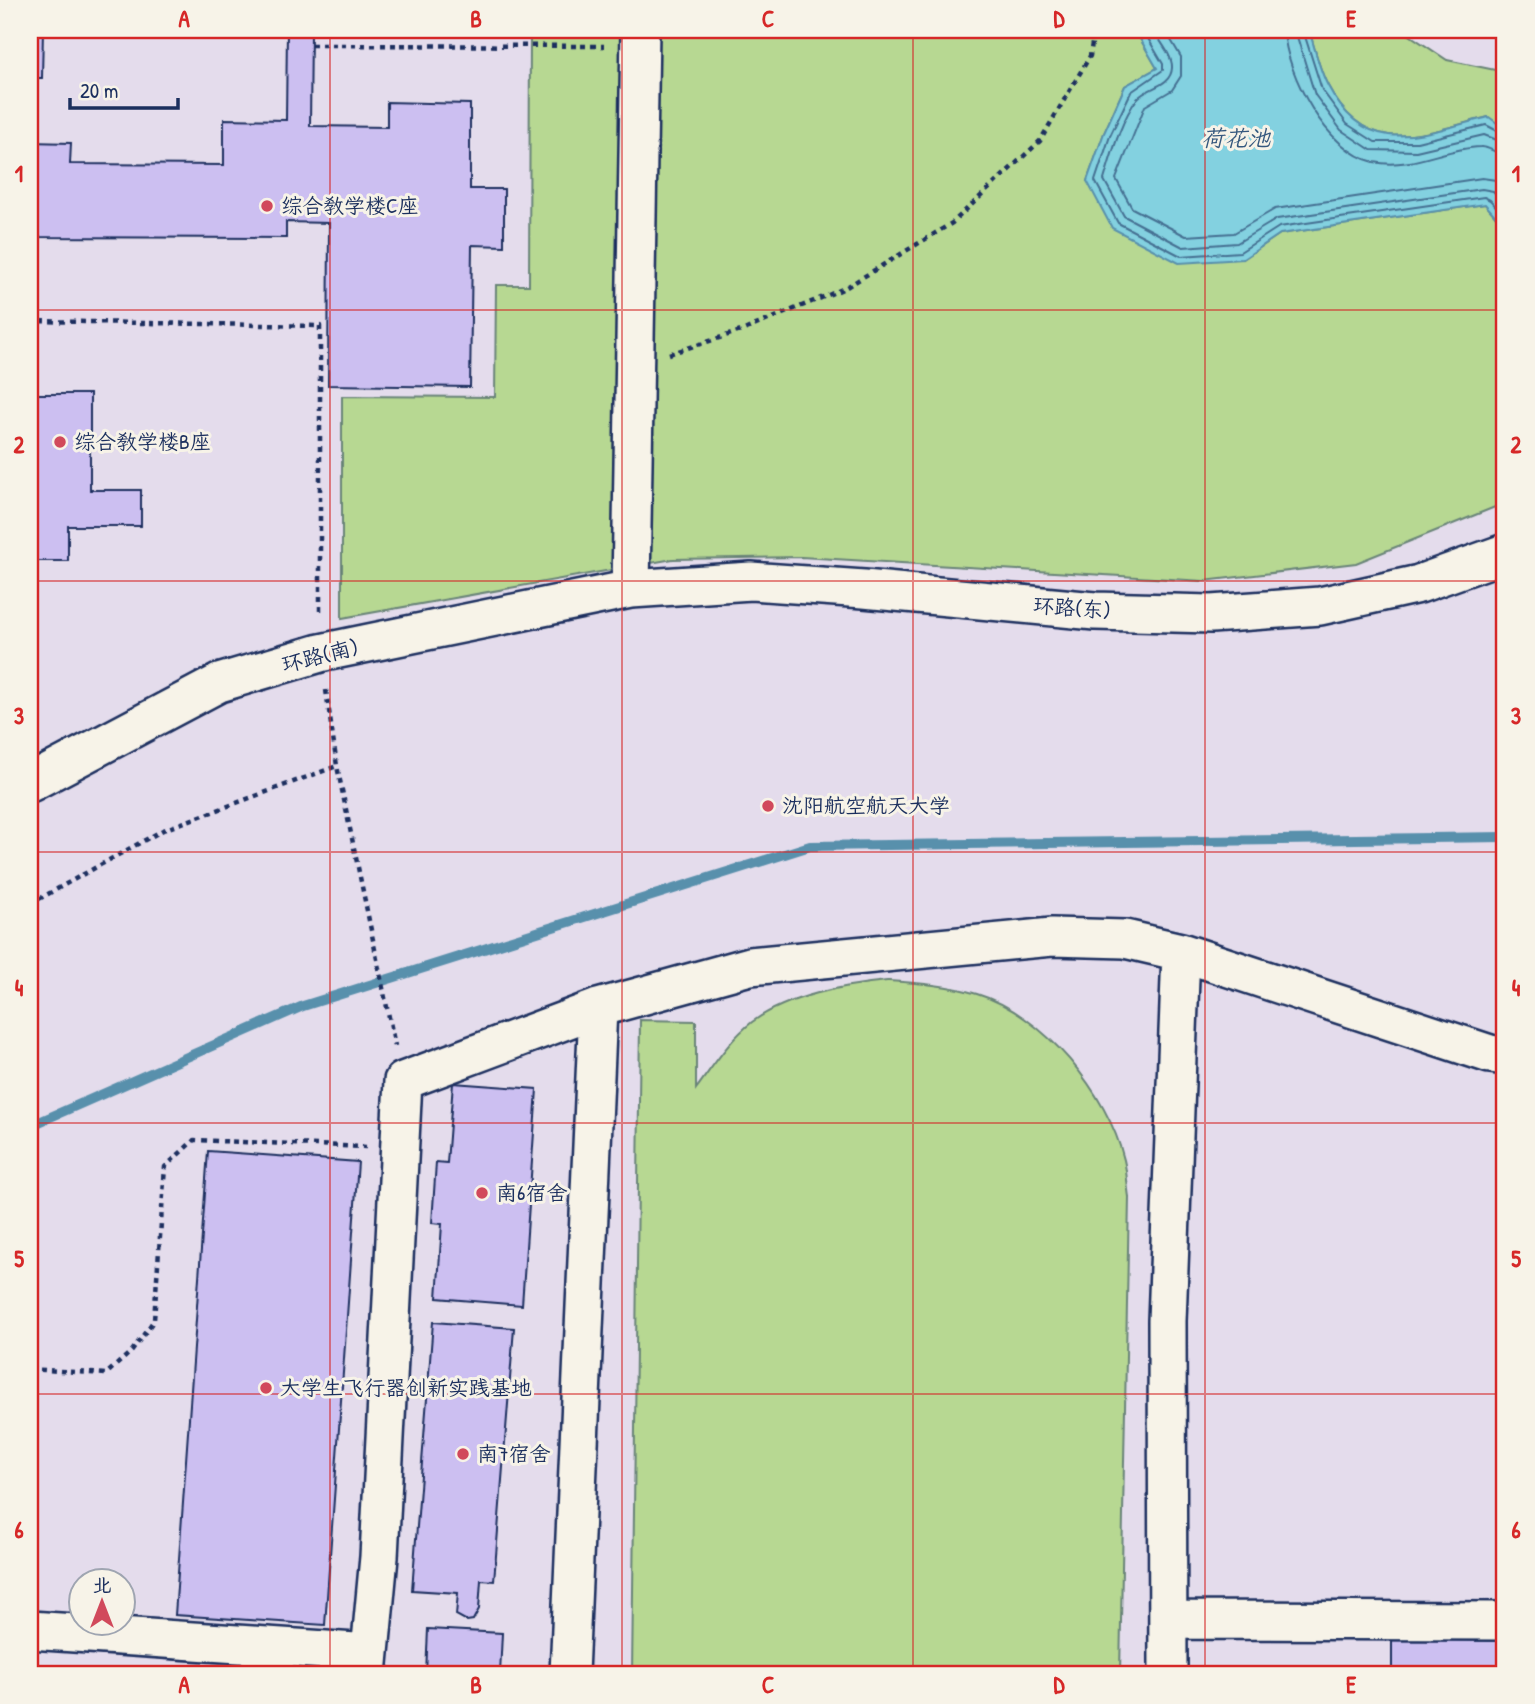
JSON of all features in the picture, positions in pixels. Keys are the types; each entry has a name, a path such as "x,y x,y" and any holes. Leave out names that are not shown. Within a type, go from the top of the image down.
{"street":[{"path":"631,589 640,38"},
{"name":"环路(东)","path":"631,589 751,581 1095,611 1210,614 1320,606 1419,584 1505,553"},
{"name":"环路(南)","path":"30,783 219,683 320,653 631,589"},
{"path":"30,1630 369,1663 379,1557 403,1081 598,1008 750,966 1052,937 1125,939 1181,952 1490,1054 1505,1056"},
{"path":"1168,1674 1167,1321 1181,952"},
{"path":"569,1674 598,1008"},
{"path":"1168,1620 1505,1621"}],"path":[{"path":"635,364 744,330 845,288 952,223 1040,141 1090,56 1094,30"},
{"path":"311,45 640,38"},
{"path":"30,321 320,326 320,653 337,766 403,1081"},
{"path":"30,904 163,830 337,766"},
{"path":"30,1368 106,1374 132,1351 154,1320 165,1167 194,1140 400,1149"}],"shaded area":[{"name":"沈阳航空航天大学","path":"30,30 1505,30 1505,1674 30,1674"}],"green space":[{"path":"530,30 1135,30 1157,68 1125,86 1087,181 1243,259 1280,234 1485,204 1505,227 1505,503 1356,563 1204,581 801,557 673,559 342,618 342,396 495,397 496,285 529,285"},
{"path":"1309,30 1402,30 1447,60 1505,72 1505,129 1488,117 1420,134 1399,136 1379,133 1360,125 1343,110 1328,86"},
{"path":"887,981 933,985 977,994 1002,1004 1026,1019 1069,1059 1088,1083 1116,1134 1125,1165 1129,1197 1120,1674 632,1674 640,1020 696,1021 696,1089 736,1037 766,1013 817,993"}],"water":[{"name":"荷花池","path":"1135,30 1309,30 1325,80 1343,110 1360,125 1379,133 1399,136 1420,134 1489,117 1505,129 1505,227 1485,204 1280,234 1243,259 1179,263 1112,228 1087,181 1125,86 1157,68"}],"building":[{"path":"30,30 43,30 42,78 30,78"},
{"name":"综合教学楼C座","path":"287,30 311,30 310,126 387,127 387,102 470,104 470,189 504,189 504,246 472,245 470,387 328,385 329,223 286,222 286,238 30,237 30,142 71,143 70,164 224,165 224,119 286,120"},
{"name":"综合教学楼B座","path":"30,394 90,394 90,490 141,490 141,526 68,526 68,561 30,561"},
{"name":"南6宿舍","path":"453,1083 537,1089 522,1305 437,1298 442,1224 432,1223 436,1162 447,1163"},
{"name":"大学生飞行器创新实践基地","path":"208,1151 358,1162 325,1625 175,1615"},
{"name":"南7宿舍","path":"433,1322 514,1328 494,1581 481,1580 479,1609 473,1620 467,1621 456,1615 458,1593 412,1590"},
{"path":"1392,1628 1505,1628 1505,1674 1392,1674"},
{"path":"428,1629 502,1633 500,1674 426,1674"}],"waterway":[{"path":"30,1126 303,1006 810,846 1505,837"}],"place":[{"name":"综合教学楼C座","path":"267,206"},
{"name":"综合教学楼B座","path":"60,442"},
{"name":"沈阳航空航天大学","path":"768,806"},
{"name":"南6宿舍","path":"482,1193"},
{"name":"大学生飞行器创新实践基地","path":"266,1388"},
{"name":"南7宿舍","path":"463,1454"}]}
